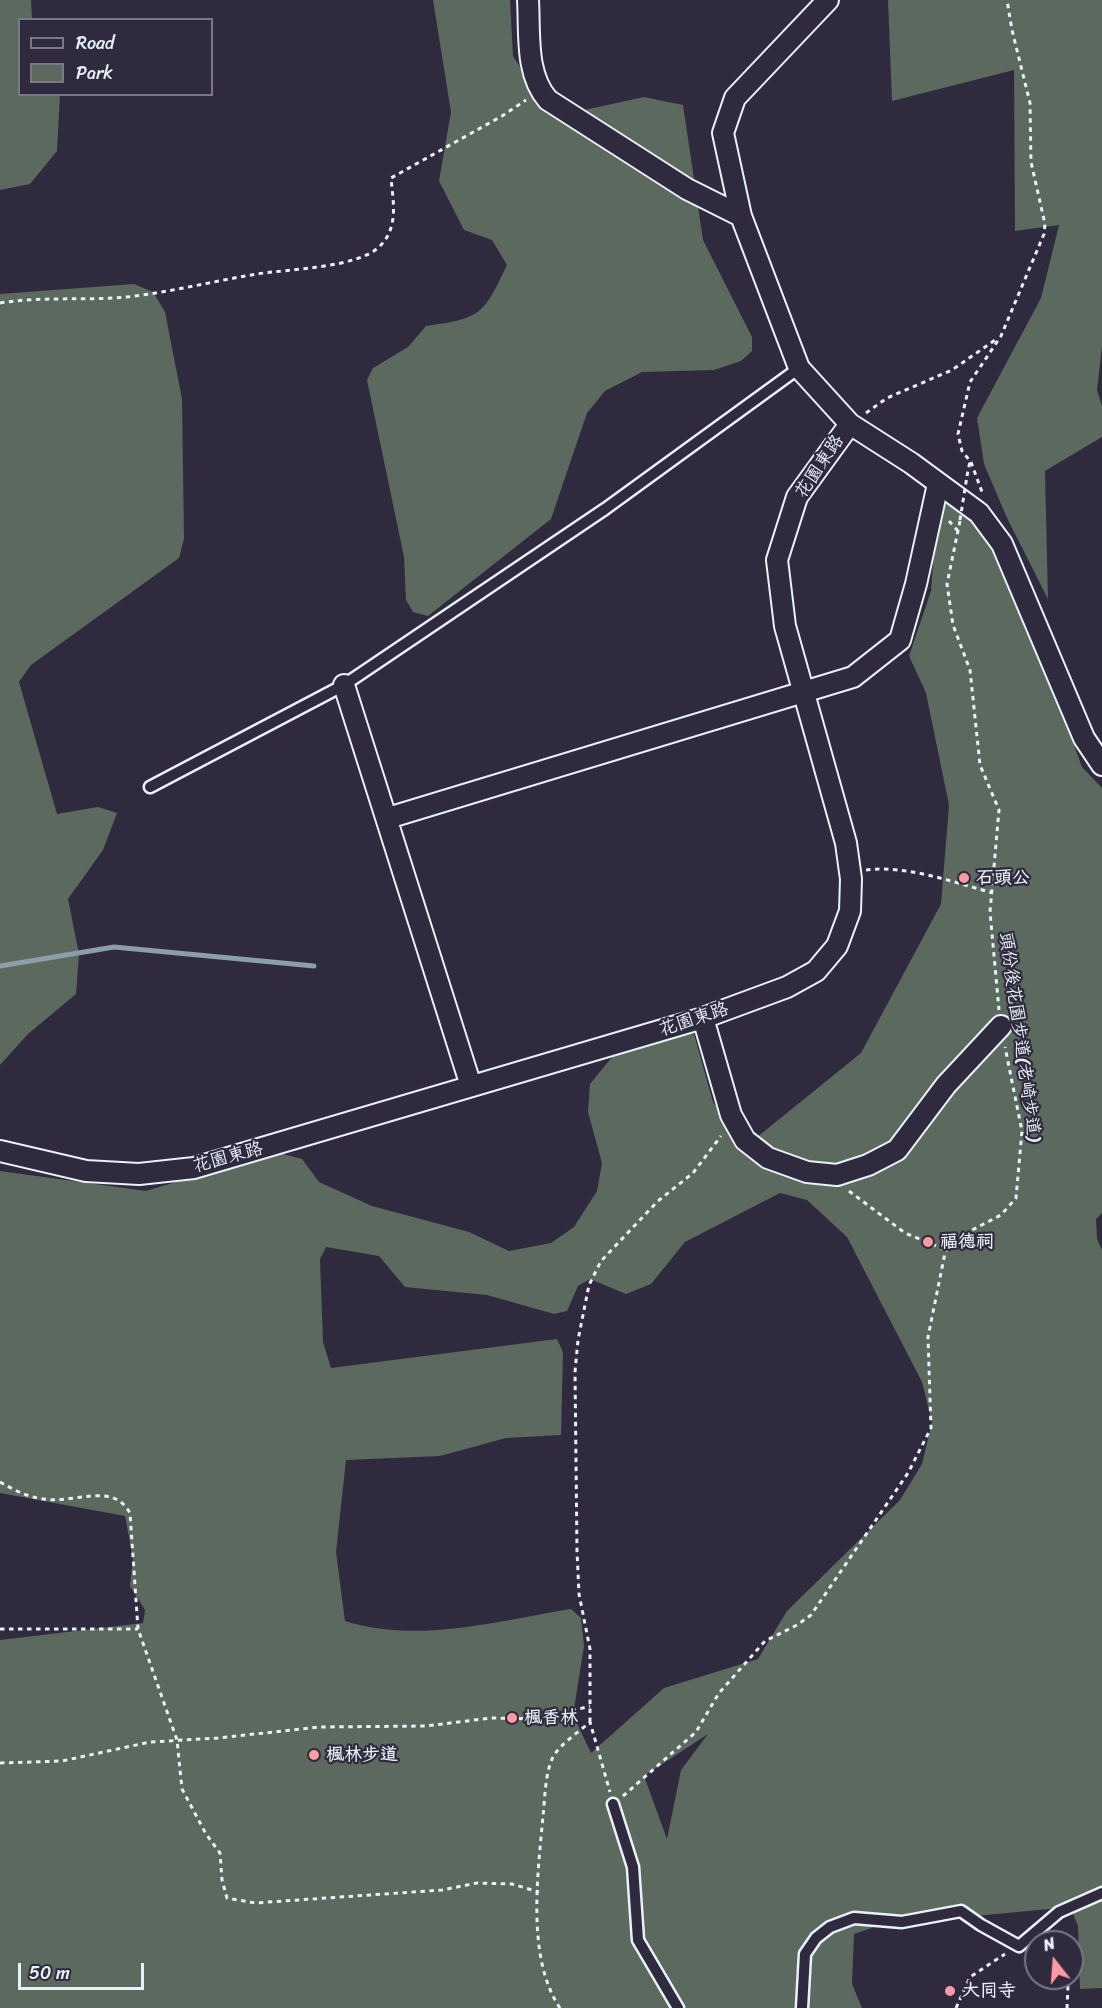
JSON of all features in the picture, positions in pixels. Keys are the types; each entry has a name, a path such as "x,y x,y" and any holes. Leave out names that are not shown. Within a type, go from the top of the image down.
{"street":[{"path":"528,0 531,62 540,90 548,100 687,189 741,216"},
{"path":"828,0 735,98 728,112 723,133 741,216 799,368 850,424 979,513 1002,544 1084,738 1102,765"},
{"name":"花園東路","path":"0,1151 86,1171 139,1174 194,1168 703,1018 787,987 816,971 837,946 849,911 850,871 846,843 785,626 777,560 797,497 850,424"},
{"path":"388,818 853,677 900,639 916,584 938,484"},
{"path":"344,685 471,1086"},
{"path":"703,1018 731,1115 746,1140 768,1158 807,1172 837,1175 868,1165 897,1150 946,1085 1001,1026"}],"lane":[{"path":"150,787 344,685 605,509 799,368"},
{"path":"613,1804 633,1867 638,1940 678,2008"},
{"path":"802,2008 805,1954 816,1938 830,1927 854,1918 902,1922 961,1911 1019,1946 1059,1912 1102,1893"}],"path":[{"path":"979,513 982,489 958,439 966,399 974,374 1001,336 1041,246 1045,224 1031,162 1030,104 1007,0"},
{"path":"0,303 127,297 260,273 326,266 370,254 381,246 392,230 394,216 391,177 502,116 540,90"},
{"path":"850,424 887,398 952,370 1001,336"},
{"name":"頭份後花園步道(老崎步道)","path":"946,1250 949,1242 1001,1215 1016,1198 1022,1131 1001,1026 990,912 993,893 993,853 999,810 980,765 970,670 953,625 947,593 970,461"},
{"path":"850,871 886,867 935,877 993,893"},
{"path":"731,1115 719,1139 693,1173 658,1201 601,1261 589,1285 578,1340 575,1372 579,1594 590,1649 590,1722 613,1804 696,1732 719,1693 765,1641 797,1625 811,1615 908,1473 931,1428 928,1337 946,1250 905,1233 887,1221 843,1186 837,1175"},
{"path":"0,1482 24,1495 46,1500 73,1500 113,1495 124,1502 130,1513 138,1629 177,1740 182,1789 206,1834 220,1853 224,1892 232,1901 255,1903 442,1890 494,1883 539,1892"},
{"path":"0,1629 138,1629"},
{"path":"0,1762 62,1761 150,1742 218,1738 320,1727 426,1726 491,1718 542,1719 590,1706"},
{"path":"560,2008 544,1974 538,1925 545,1795 553,1757 590,1722"},
{"path":"956,2008 970,1977 1019,1946"},
{"path":"1067,2008 1068,1990"}],"green space":[{"path":"0,0 31,0 32,18 18,18 18,96 60,96 57,151 30,184 0,190"},
{"path":"433,0 510,0 513,56 542,102 566,114 644,97 683,105 703,240 752,337 752,351 741,361 714,370 642,372 605,391 587,413 551,519 428,616 413,612 406,600 404,557 367,380 373,368 408,347 426,326 459,320 478,311 486,304 507,265 492,240 464,230 439,181 451,112"},
{"path":"888,0 1102,0 1102,346 1097,390 1102,406 1102,437 1045,471 1048,599 1007,518 984,464 977,418 1041,298 1059,225 1015,231 1014,70 892,101"},
{"path":"134,284 153,292 165,312 182,399 184,539 179,558 31,665 19,682 57,814 98,807 117,813 103,850 68,899 79,954 76,994 28,1034 0,1065 0,294"},
{"path":"946,497 960,497 1015,582 1082,767 1102,788 1102,1213 1096,1219 1097,1239 1102,1250 1102,1988 1084,1989 1084,1930 1078,1930 1070,1907 880,1925 854,1934 852,1984 862,2008 0,2008 0,1640 143,1623 145,1610 130,1586 133,1559 125,1516 0,1493 0,1171 146,1191 275,1152 302,1159 319,1182 372,1206 469,1232 509,1251 551,1243 574,1227 597,1191 602,1163 588,1112 590,1084 625,1041 694,1034 713,1102 736,1138 751,1142 861,1053 941,904 949,805 926,693 909,656 931,591 936,523","holes":["780,1193 807,1200 847,1237 922,1382 932,1422 922,1464 900,1500 787,1611 758,1659 664,1688 591,1753 573,1715 584,1646 581,1618 571,1609 486,1624 429,1630 401,1631 373,1628 345,1621 336,1552 346,1460 440,1456 506,1438 561,1435 563,1352 557,1339 331,1368 323,1342 320,1259 326,1247 379,1256 405,1287 487,1295 554,1314 567,1311 578,1286 590,1279 626,1294 651,1284 685,1242","708,1734 681,1770 667,1839 644,1776"]}],"waterway":[{"path":"0,966 114,947 314,966"}],"place":[{"name":"石頭公","path":"964,878"},
{"name":"福德祠","path":"928,1242"},
{"name":"楓香林","path":"512,1718"},
{"name":"楓林步道","path":"314,1755"},
{"name":"大同寺","path":"950,1991"}]}
